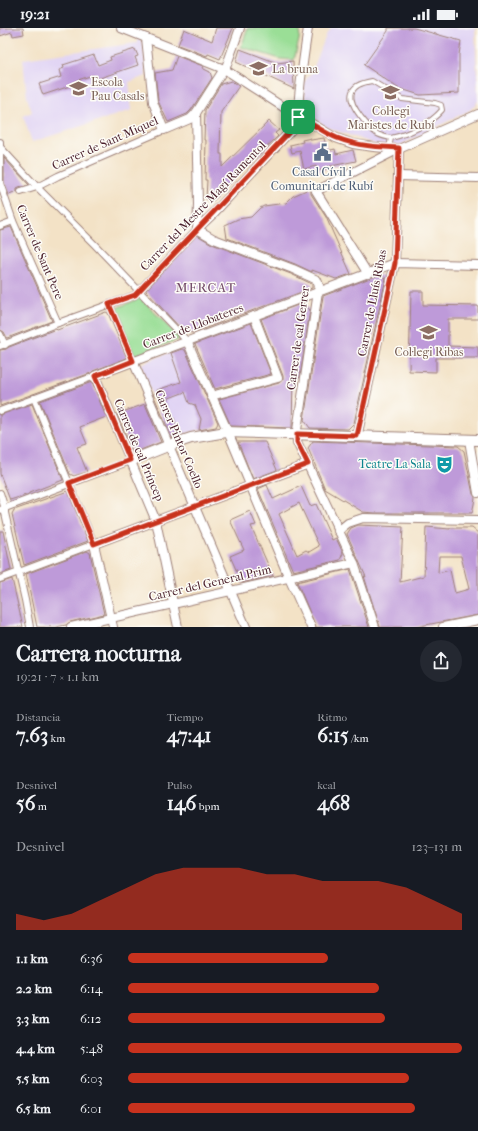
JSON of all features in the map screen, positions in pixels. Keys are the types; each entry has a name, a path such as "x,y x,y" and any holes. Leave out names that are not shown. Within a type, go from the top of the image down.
{"street":[{"path":"121,28 224,70 298,117 336,138 353,144 399,148"},
{"path":"197,229 198,205 196,113 224,70 240,28"},
{"path":"298,117 298,99 308,28"},
{"path":"146,38 153,102 164,130"},
{"name":"Carrer de Sant Miquel","path":"21,192 37,187 58,176 190,119 196,113"},
{"path":"368,274 316,191 399,148 478,114"},
{"name":"Carrer del Mestre Magí Ramentol","path":"139,291 296,125 298,117"},
{"path":"0,145 37,187 187,341 228,432 311,627"},
{"name":"Carrer de Sant Pere","path":"0,145 0,183 13,221 58,323"},
{"name":"Carrer de Lluís Ribas","path":"357,436 395,263 399,148"},
{"path":"398,176 478,178"},
{"path":"0,226 13,221"},
{"name":"Carrer de cal Gerrer","path":"197,229 214,239 293,269 317,280 319,285 297,434"},
{"path":"395,263 478,265"},
{"name":"Carrer de Llobateres","path":"0,410 95,376 395,263"},
{"path":"0,334 2,345 135,295 139,291"},
{"name":"Carrer Pintor Coello","path":"109,304 246,627"},
{"path":"211,396 278,378 254,316"},
{"name":"Carrer de cal Príncep","path":"95,376 156,521 178,627"},
{"path":"34,398 94,544 113,627"},
{"path":"2,509 170,445 191,438 228,432 474,440 478,494"},
{"path":"297,434 297,442 354,563 375,627"},
{"path":"0,579 308,464"},
{"path":"0,493 2,509 5,513 30,627"},
{"path":"338,531 348,523 363,518 478,520"},
{"name":"Carrer del General Prim","path":"72,627 354,563"},
{"path":"443,627 465,625 478,620"}],"lane":[{"path":"372,81 402,99 441,105 442,110 436,117 401,136 391,138 378,134 368,126 354,108 350,98 354,89 364,82 372,81"},
{"path":"388,148 391,138"}],"shaded area":[{"name":"Col·legi Maristes de Rubí","path":"332,28 475,28 478,101 470,110 400,145 375,144 326,127 315,118 305,98 304,86 305,81 312,72 327,33"},
{"name":"Escola Pau Casals","path":"137,39 143,44 146,76 129,82 132,110 32,142 23,116 32,112 27,97 23,59 137,43"},
{"path":"181,348 187,351 218,422 215,428 206,428 171,438 152,395 141,364"}],"green space":[{"path":"248,28 300,28 299,40 294,60 280,59 241,47"},
{"path":"141,298 180,339 134,356 114,309"}],"building":[{"path":"0,28 23,28 24,34 13,36 12,32 0,36"},
{"path":"216,28 233,28 220,59 208,54 207,56 178,45 184,29 212,41"},
{"path":"388,28 414,28 461,41 459,55 459,93 420,95 398,88 364,65 388,31"},
{"path":"135,49 138,56 135,57 138,65 94,80 93,75 75,81 76,84 43,95 39,84 61,77 59,70 64,68 63,65 94,55 98,65 111,60 110,57"},
{"path":"240,49 277,63 293,61 294,89 236,62"},
{"path":"177,56 203,66 202,68 210,72 212,78 187,114 168,122 158,101 155,73 172,70"},
{"path":"231,81 239,86 221,112 220,154 222,154 222,167 269,121 279,130 275,133 278,136 217,195 218,196 212,202 206,199 206,140 204,140 205,110 221,84"},
{"path":"311,138 311,140 324,138 327,151 335,149 336,154 353,150 356,161 326,167 326,169 317,171 316,166 304,169 300,151 292,153 290,145 303,142 302,140"},
{"path":"4,158 29,185 17,189 17,192 9,195 4,182"},
{"path":"311,188 311,194 326,217 351,274 336,279 312,270 312,272 227,238 225,225 238,219 251,217 264,206 286,203 293,196"},
{"path":"11,227 52,321 7,338 4,332 0,330 0,230"},
{"path":"197,235 212,244 291,274 312,284 312,288 193,333 183,331 146,290"},
{"path":"378,275 386,278 354,423 348,429 310,428 304,420 323,296"},
{"name":"Col·legi Ribas","path":"411,291 423,291 423,305 478,306 478,319 448,319 448,346 478,347 478,358 436,358 436,372 409,371"},
{"path":"303,303 310,310 300,377 293,378 292,428 231,426 219,399 279,383 283,379 261,319"},
{"path":"106,312 108,313 127,358 91,373 0,406 0,350"},
{"path":"251,323 271,374 215,389 195,344"},
{"path":"182,349 185,350 218,423 216,427 199,430 201,419 195,405 189,403 185,392 164,400 171,420 174,418 180,435 172,438 153,394 158,393 157,390 181,382 171,353"},
{"path":"92,382 106,417 80,427 87,444 77,447 87,472 74,476 70,474 40,401"},
{"path":"32,404 63,480 10,500 0,474 0,415"},
{"path":"145,404 161,442 133,453 117,414"},
{"path":"313,441 458,446 464,451 473,494 475,497 472,513 363,512 325,489 308,448"},
{"path":"238,442 265,442 277,470 253,479"},
{"path":"267,485 273,499 301,486 310,506 316,504 332,540 336,538 343,553 340,560 293,571 258,489","holes":["299,503 319,546 309,552 306,550 297,555 279,514"]},
{"path":"68,491 88,541 24,565 12,514 14,510"},
{"path":"250,511 256,525 251,526 273,576 242,583 230,556 244,550 230,520"},
{"path":"358,525 403,527 400,582 424,576 426,527 450,529 472,528 478,533 478,615 415,627 380,627 364,576 366,577 347,534 351,528","holes":["439,556 461,556 469,589 455,593 450,570 438,573"]},
{"path":"0,531 3,531 11,570 0,574"},
{"path":"87,551 90,553 104,614 56,627 37,627 26,574"},
{"path":"350,569 369,627 316,627 297,582"},
{"path":"12,579 23,627 0,627 0,583"}],"place":[{"name":"La bruna","path":"259,69"},
{"name":"Escola Pau Casals","path":"78,89"},
{"name":"Col·legi Maristes de Rubí","path":"391,92"},
{"name":"Casal Cívil i Comunitari de Rubí","path":"322,153"},
{"name":"Col·legi Ribas","path":"429,333"},
{"name":"Teatre La Sala","path":"444,464"}],"district":[{"name":"MERCAT","path":"206,287"}],"route":[{"path":"298,117 336,138 353,144 399,148 395,263 357,436 297,434 297,442 308,464 94,544 69,483 130,460 95,376 133,361 109,304 135,295 296,125 298,117"}]}
